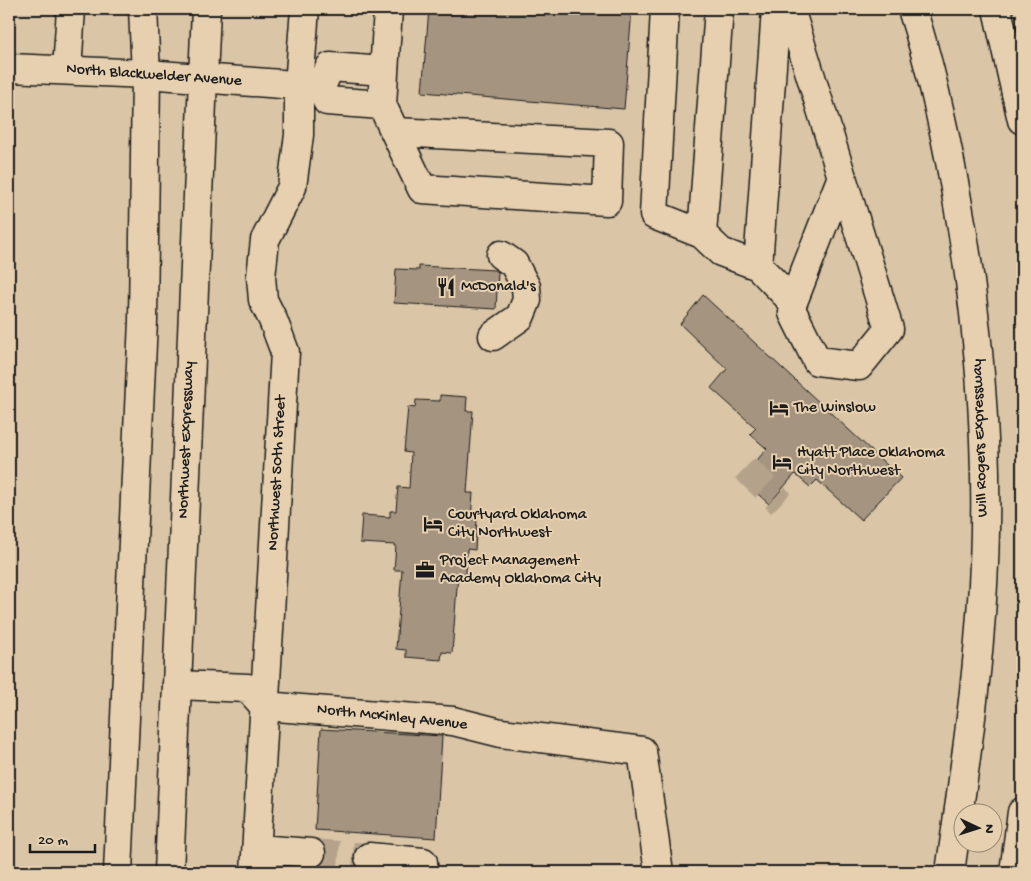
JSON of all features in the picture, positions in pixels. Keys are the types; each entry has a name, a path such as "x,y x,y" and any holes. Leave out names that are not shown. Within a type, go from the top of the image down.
{"main road":[{"path":"67,70 71,9"},
{"path":"118,872 143,321 146,74 144,9"},
{"name":"Northwest Expressway","path":"169,872 206,9"},
{"name":"Northwest 50th Street","path":"256,861 285,352 263,300 261,277 265,240 292,187 299,135 310,86 305,9"},
{"path":"388,9 382,105 422,189 613,201 609,143 396,132"},
{"path":"665,9 654,215 702,234 721,252 758,266 793,302 841,179"},
{"path":"702,234 719,9"},
{"path":"758,266 776,9"},
{"path":"790,9 841,179 889,329 859,366 817,361 793,313"},
{"path":"997,9 1022,120"},
{"name":"Will Rogers Expressway","path":"912,12 945,134 958,205 969,270 982,409 985,545 981,615 966,756 950,872"},
{"name":"North Blackwelder Avenue","path":"9,68 146,74 310,86"},
{"path":"382,105 327,101 310,86 330,68 384,71"},
{"path":"493,336 520,317 527,300 526,287 514,264 501,255"},
{"path":"177,685 248,688 264,706"},
{"name":"North McKinley Avenue","path":"264,706 453,721 501,733 642,751 659,872"},
{"path":"1014,872 1022,812"},
{"path":"256,861 311,853"},
{"path":"369,857 423,862 423,872"}],"building":[{"path":"429,9 632,9 624,109 422,92"},
{"name":"McDonald's","path":"419,266 495,270 498,272 496,309 394,303 396,269 419,270"},
{"name":"The Winslow","path":"703,295 901,478 861,520 817,480 810,487 795,474 769,504 740,478 767,449 750,434 756,428 711,388 727,369 680,324"},
{"name":"Courtyard Oklahoma City Northwest","path":"440,395 467,397 466,411 473,411 467,493 473,493 471,519 477,519 475,550 467,549 466,575 458,574 452,653 442,652 441,660 406,657 406,650 396,649 402,570 394,570 396,545 360,543 362,515 390,517 390,511 396,511 398,487 409,488 411,453 404,452 408,407 415,408 416,400 440,401"},
{"path":"321,729 442,736 436,838 315,830"}],"tunnel":[{"path":"745,468 781,503"},
{"path":"311,853 369,857"}],"place":[{"name":"McDonald's","path":"446,287"},
{"name":"The Winslow","path":"779,408"},
{"name":"Hyatt Place Oklahoma City Northwest","path":"782,462"},
{"name":"Courtyard Oklahoma City Northwest","path":"433,524"},
{"name":"Project Management Academy Oklahoma City","path":"425,570"}]}
